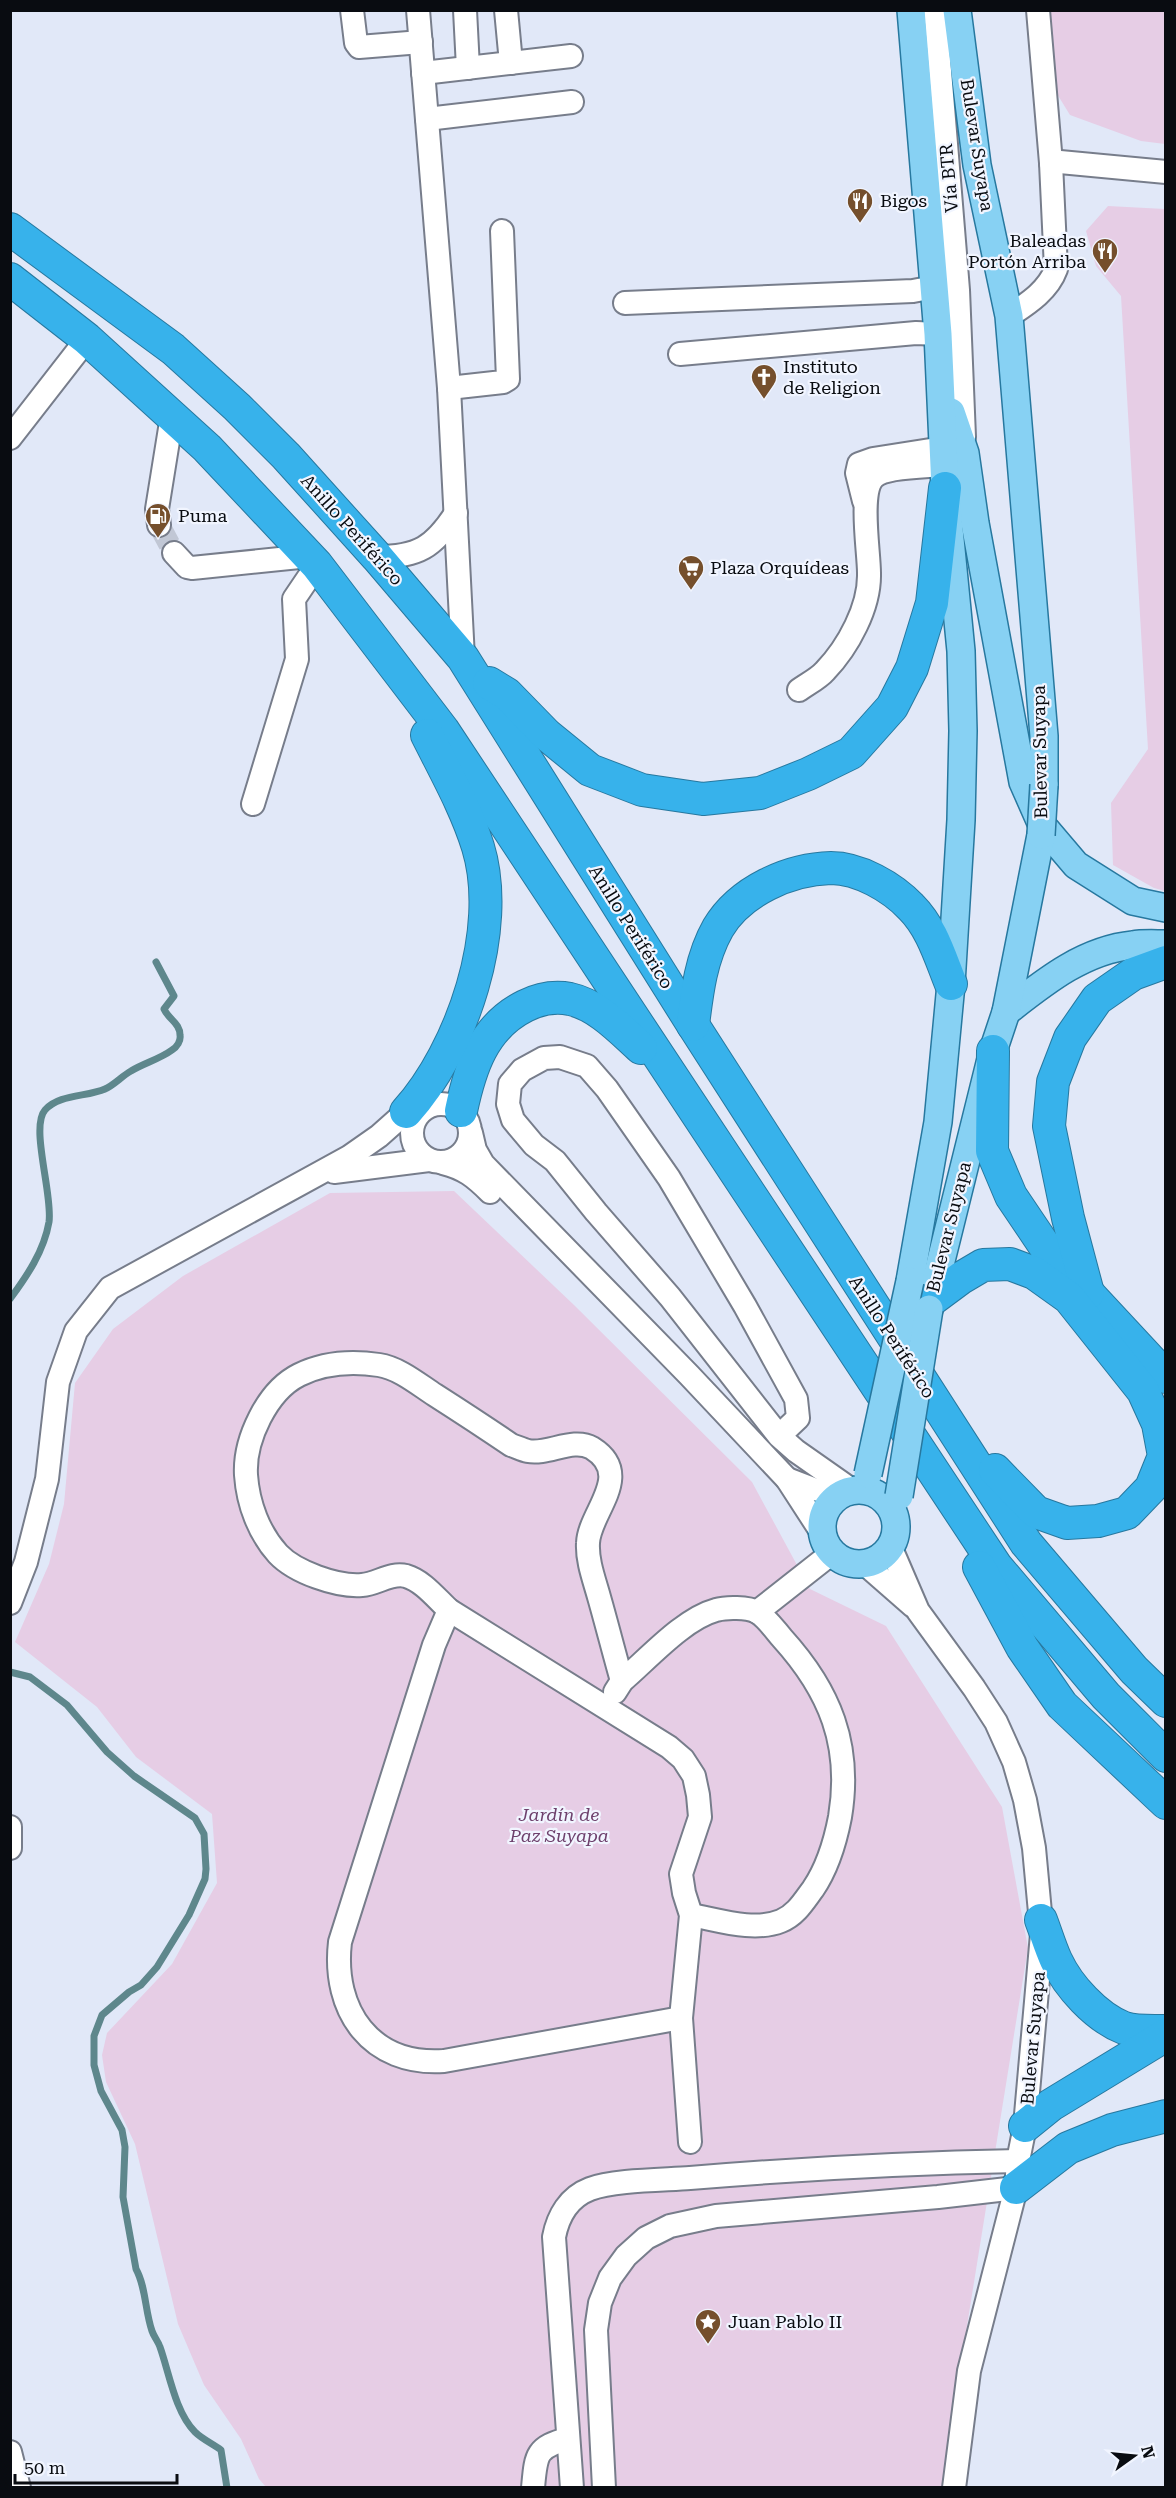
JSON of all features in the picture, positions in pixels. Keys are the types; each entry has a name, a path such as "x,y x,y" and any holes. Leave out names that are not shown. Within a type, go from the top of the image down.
{"highway":[{"name":"Anillo Periférico","path":"10,229 173,349 237,407 286,456 377,557 468,665 693,1025 1026,1543 1134,1670 1166,1701"},
{"path":"10,279 87,339 207,448 313,561 392,661 443,730 996,1566 1106,1696 1166,1756"},
{"path":"10,302 87,339"},
{"path":"468,665 507,694 547,735 590,770 642,790 703,799 760,793 808,774 852,753 892,707 912,668 932,603 949,463"},
{"path":"392,661 470,826 482,866 485,910 478,965 461,1025 406,1116"},
{"path":"693,1025 705,956 719,927 739,904 766,884 799,873 832,868 860,874 885,886 911,907 930,931 951,984"},
{"path":"1088,1293 1068,1218 1049,1126 1053,1082 1070,1038 1097,999 1133,974 1166,962"},
{"path":"466,1122 468,1077 480,1048 496,1026 514,1011 550,997 571,999 603,1015 672,1075"},
{"path":"993,1051 992,1151 1011,1196 1046,1248 1163,1368"},
{"path":"923,1297 983,1265 1010,1264 1034,1273 1069,1298 1143,1390 1158,1424 1164,1456 1151,1488 1126,1513 1098,1521 1067,1523 1036,1512 945,1420"},
{"path":"935,1474 980,1568 1022,1647 1062,1705 1166,1803"},
{"path":"1041,1920 1056,1960 1073,1987 1094,2007 1107,2018 1125,2028 1166,2033"},
{"path":"1025,2126 1051,2105 1166,2033"},
{"path":"1017,2174 1068,2148 1112,2130 1166,2116"}],"main road":[{"path":"911,10 940,382 949,463 975,523 1023,782 1042,825 1076,865 1133,901 1166,908"},
{"name":"Bulevar Suyapa","path":"857,1487 923,1297 1006,1012 1041,835 1044,736 1009,316 977,165 957,10"},
{"name":"Bulevar Suyapa","path":"895,1520 923,1297 951,984 961,820 963,731 961,651 949,463"},
{"path":"1006,1012 1055,975 1090,957 1132,945 1166,944"},
{"path":"857,1487 884,1501 895,1520 884,1554 865,1564 853,1564 827,1543 822,1521 833,1501 857,1487"}],"street":[{"path":"351,10 356,43 359,47 421,42"},
{"path":"418,10 449,388 468,665"},
{"path":"465,10 468,68"},
{"path":"506,10 511,63"},
{"name":"Vía BTR","path":"935,10 958,290 949,463"},
{"path":"1009,316 1033,300 1053,278 1056,269 1051,163 1038,10"},
{"path":"423,73 571,56"},
{"path":"427,119 572,102"},
{"path":"1051,163 1166,172"},
{"path":"449,388 503,382 508,379 502,231"},
{"path":"625,303 913,291 934,287"},
{"path":"680,354 916,333 938,334"},
{"path":"10,438 87,339"},
{"path":"159,525 157,509 172,416"},
{"path":"799,690 824,673 841,653 857,621 868,589 870,575 866,505 857,473 860,464 873,459 949,463"},
{"path":"377,557 399,557 432,544 444,532 456,513"},
{"path":"174,553 187,567 192,568 313,561 294,599 297,659 253,804"},
{"path":"779,1436 798,1418 796,1399 745,1306 669,1178 607,1089 587,1066 560,1057 544,1058 522,1070 510,1084 508,1104 513,1119 534,1145 555,1161 670,1298 779,1436 857,1487"},
{"path":"10,1603 26,1562 47,1479 58,1382 76,1331 110,1288 350,1157 406,1116 442,1103 466,1122 475,1150 483,1164 690,1375 787,1479 827,1543 756,1612"},
{"path":"406,1116 415,1119 412,1131 413,1143 419,1153 436,1162 459,1167 473,1175 670,1372 679,1376 690,1375"},
{"path":"397,1162 389,1156 385,1146 385,1136 406,1116"},
{"path":"318,1175 397,1162 454,1160 463,1154 469,1144 466,1122"},
{"path":"622,1681 590,1565 588,1542 591,1523 601,1510 609,1491 610,1478 607,1464 599,1454 589,1447 574,1445 547,1451 529,1451 511,1444 406,1376 381,1365 345,1363 323,1366 297,1376 277,1392 262,1412 250,1443 246,1474 261,1531 279,1556 305,1573 340,1582 362,1585 388,1576 405,1576 421,1584 449,1610 669,1747 683,1759 694,1776 700,1817 681,1874 691,1915 681,2018 690,2142"},
{"path":"787,1479 813,1489 857,1487"},
{"name":"Bulevar Suyapa","path":"895,1520 918,1611"},
{"name":"Bulevar Suyapa","path":"865,1564 918,1611 996,1722 1014,1762 1025,1800 1034,1848 1041,1920 1042,1934 1025,2126 1017,2174 969,2371 954,2487"},
{"path":"449,1610 434,1645 340,1942 338,1964 347,2007 360,2028 376,2044 399,2057 424,2062 444,2061 681,2018"},
{"path":"606,1707 622,1681 697,1618 717,1610 756,1612 806,1664 827,1703 841,1745 844,1793 835,1844 814,1887 798,1910 781,1921 754,1926 691,1915"},
{"path":"10,1827 10,1848"},
{"path":"572,2487 554,2237 561,2214 578,2196 600,2186 716,2176 940,2163 1017,2174"},
{"path":"603,2487 596,2330 600,2303 610,2278 626,2256 646,2238 670,2226 716,2216 938,2197 1017,2174"},
{"path":"533,2487 535,2462 540,2450 550,2443 568,2439"},
{"path":"10,2452 19,2487"}],"green space":[{"path":"1047,11 1165,11 1165,144 1141,141 1070,115 1054,89"},
{"path":"1108,206 1165,209 1165,891 1154,888 1113,865 1111,803 1148,749 1121,296 1096,266 1086,231"},
{"name":"Jardín de Paz Suyapa","path":"454,1191 574,1305 752,1482 810,1589 886,1626 1002,1807 1028,1948 960,2369 944,2487 266,2487 259,2479 241,2439 204,2385 178,2324 135,2144 106,2082 102,2055 107,2033 172,1964 217,1883 212,1814 136,1757 97,1707 15,1642 49,1564 64,1504 75,1383 113,1329 183,1276 330,1193"}],"waterway":[{"path":"10,1299 39,1253 47,1233 49,1210 40,1131 41,1119 45,1110 58,1101 105,1089 131,1071 167,1053 179,1042 180,1031 164,1009 174,996 156,962"},
{"path":"10,1672 30,1677 67,1705 107,1752 134,1776 195,1818 204,1834 205,1879 189,1915 157,1967 141,1985 102,2015 94,2036 94,2065 101,2091 122,2130 125,2147 123,2197 136,2269 142,2283 152,2331 160,2347 182,2414 195,2432 221,2450 227,2488"}],"tunnel":[{"path":"159,525 174,553"}],"place":[{"name":"Bigos","path":"860,224"},
{"name":"Baleadas Portón Arriba","path":"1105,274"},
{"name":"Instituto de Religion","path":"764,400"},
{"name":"Puma","path":"158,539"},
{"name":"Plaza Orquídeas","path":"691,591"},
{"name":"Juan Pablo II","path":"708,2345"}]}
